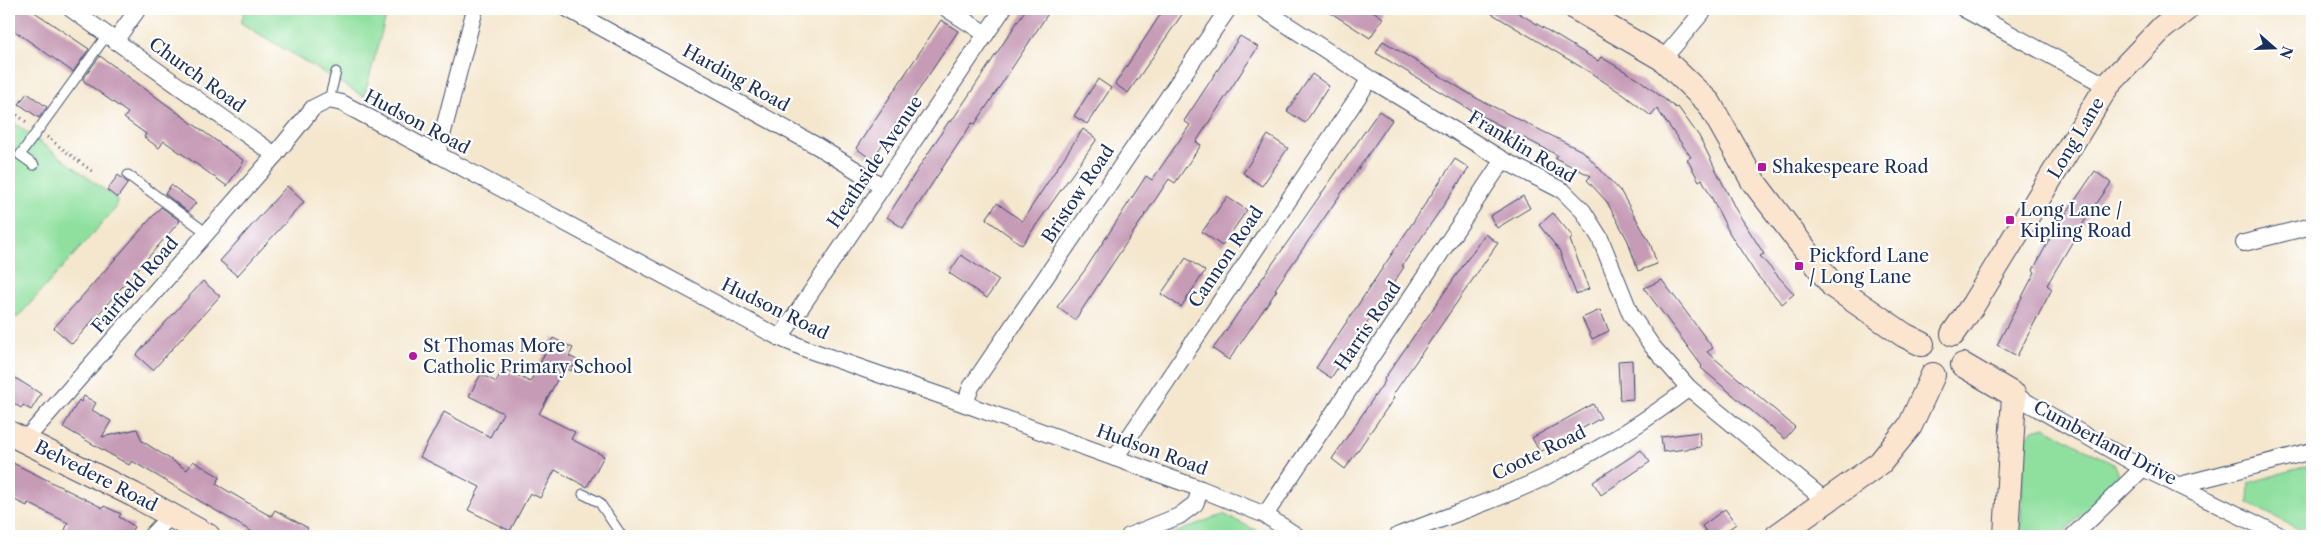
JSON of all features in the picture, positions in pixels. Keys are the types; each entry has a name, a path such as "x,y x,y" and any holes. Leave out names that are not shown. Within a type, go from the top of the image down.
{"street":[{"name":"Church Road","path":"71,9 276,155"},
{"path":"111,38 138,9"},
{"path":"436,155 475,9"},
{"name":"Harding Road","path":"568,9 816,146 882,186"},
{"path":"947,9 986,34"},
{"name":"Heathside Avenue","path":"780,338 1003,9"},
{"name":"Bristow Road","path":"965,404 971,388 1228,9"},
{"name":"Franklin Road","path":"1263,9 1370,79 1503,160 1563,191 1584,211 1600,238 1631,315 1652,346 1689,388 1827,502"},
{"path":"1577,9 1663,59 1709,103 1753,181 1833,286 1904,335 1922,344"},
{"path":"1663,59 1705,9"},
{"path":"1964,9 2107,86"},
{"name":"Long Lane","path":"1953,334 1973,306 2107,86 2162,28 2186,9"},
{"name":"Cannon Road","path":"1115,458 1370,79"},
{"path":"276,155 313,108 330,100"},
{"name":"Hudson Road","path":"330,100 342,103 780,338 806,349 1201,489 1265,515 1297,536"},
{"name":"Fairfield Road","path":"17,436 208,233 276,155"},
{"name":"Harris Road","path":"1265,515 1503,160"},
{"path":"2244,243 2312,226"},
{"path":"1936,333 1953,334 1964,347 1966,356 1963,365 1958,372 1950,376 1941,378 1933,375 1926,370 1921,362 1922,344 1936,333"},
{"name":"Cumberland Drive","path":"1963,365 2143,468 2180,485 2312,451"},
{"path":"1777,536 1827,502 1880,462 1910,426 1933,375"},
{"name":"Coote Road","path":"1397,536 1542,478 1616,437 1664,407 1689,388"},
{"path":"2006,536 2014,395"},
{"name":"Belvedere Road","path":"17,436 208,536"},
{"path":"2073,536 2143,468"},
{"path":"2180,485 2281,536"},
{"path":"1128,536 1179,516 1195,504 1201,489"},
{"path":"151,536 171,515"}],"lane":[{"path":"34,165 20,155 37,130 111,38"},
{"path":"330,100 336,72"},
{"path":"128,176 208,233"},
{"path":"583,494 599,502 622,536"}],"path":[{"path":"9,109 93,172"}],"green space":[{"path":"245,9 388,9 364,97 241,23"},
{"path":"9,119 117,199 116,208 17,318 9,312"},
{"path":"2045,427 2115,465 2119,475 2060,536 2020,536 2024,439 2034,430"},
{"path":"2306,466 2312,469 2312,536 2248,503 2249,483"},
{"path":"1223,514 1268,536 1167,536"}],"building":[{"path":"9,9 30,9 89,49 73,72 9,27"},
{"path":"1026,9 1051,9 975,124 972,123 903,228 887,217 949,121 951,122"},
{"path":"1164,9 1176,9 1183,13 1128,93 1115,84"},
{"path":"1325,9 1370,9 1383,18 1370,38"},
{"path":"1484,9 1512,9 1598,61 1601,57 1641,81 1676,108 1678,107 1699,136 1736,210 1764,254 1760,256 1794,294 1782,304 1756,274 1730,234 1702,179 1699,181 1687,159 1691,157 1657,109 1651,116 1591,73"},
{"path":"941,20 958,31 872,160 856,148"},
{"path":"1240,36 1258,47 1196,142 1201,145 1175,183 1169,179 1075,320 1057,307 1085,270 1146,176 1152,180 1190,125 1184,121"},
{"path":"1383,41 1478,99 1584,152 1621,192 1650,243 1657,264 1638,271 1628,241 1607,202 1587,180 1591,176 1555,158 1557,155 1472,111 1376,53"},
{"path":"100,56 244,161 227,186 164,141 159,148 144,137 146,134 124,118 128,113 85,82 83,79"},
{"path":"1312,74 1329,86 1305,123 1287,111"},
{"path":"1098,79 1111,88 1087,124 1074,116"},
{"path":"27,93 47,107 39,118 19,104"},
{"path":"1379,111 1392,120 1275,289 1277,290 1229,360 1213,349"},
{"path":"1083,129 1097,139 1022,245 986,219 997,203 1022,221"},
{"path":"1268,135 1288,148 1262,186 1243,173"},
{"path":"1455,159 1469,168 1402,266 1404,267 1331,378 1316,368"},
{"path":"2095,171 2111,183 2087,217 2047,285 2052,289 2017,356 1997,345 2054,231"},
{"path":"118,175 128,183 117,198 107,190"},
{"path":"171,185 196,203 188,212 165,194"},
{"path":"287,186 304,202 237,276 220,261"},
{"path":"1523,196 1530,208 1497,228 1490,216"},
{"path":"1227,197 1247,210 1222,246 1202,232"},
{"path":"161,207 180,221 72,344 54,328"},
{"path":"1553,213 1573,237 1570,240 1589,289 1576,294 1559,250 1539,225"},
{"path":"1485,234 1498,243 1392,396 1394,398 1345,469 1332,459 1385,381 1384,379"},
{"path":"961,255 999,280 987,298 949,273"},
{"path":"1186,258 1205,271 1181,307 1161,294"},
{"path":"1662,280 1713,348 1707,352 1795,427 1785,439 1701,368 1702,366 1644,288"},
{"path":"203,281 220,296 153,370 136,355"},
{"path":"1600,310 1609,331 1592,339 1582,318"},
{"path":"553,338 573,348 569,356 577,360 571,371 564,367 539,414 575,432 571,439 604,456 587,487 555,470 540,498 530,493 510,531 468,510 480,487 420,457 444,412 490,437 503,413 469,396 481,374 496,382 503,368 530,382"},
{"path":"1632,360 1633,399 1620,400 1618,361"},
{"path":"9,374 41,394 31,410 23,405 21,408 9,400"},
{"path":"84,396 96,403 92,410 111,421 102,437 137,429 142,441 187,470 193,461 220,477 216,484 265,513 271,516 275,510 308,528 303,536 259,536 132,461 129,465 63,427 79,400 81,402"},
{"path":"1593,404 1601,418 1540,452 1532,438"},
{"path":"1699,432 1701,447 1663,452 1661,437"},
{"path":"1641,450 1650,462 1601,495 1593,482"},
{"path":"9,461 103,508 104,506 121,514 119,517 134,526 130,536 77,536 65,530 68,523 28,503 27,506 9,497"},
{"path":"1725,509 1736,524 1719,536 1709,536 1702,526"}],"place":[{"name":"Shakespeare Road","path":"1762,167"},
{"name":"Long Lane / Kipling Road","path":"2010,220"},
{"name":"Pickford Lane / Long Lane","path":"1799,266"},
{"name":"St Thomas More Catholic Primary School","path":"413,356"}]}
